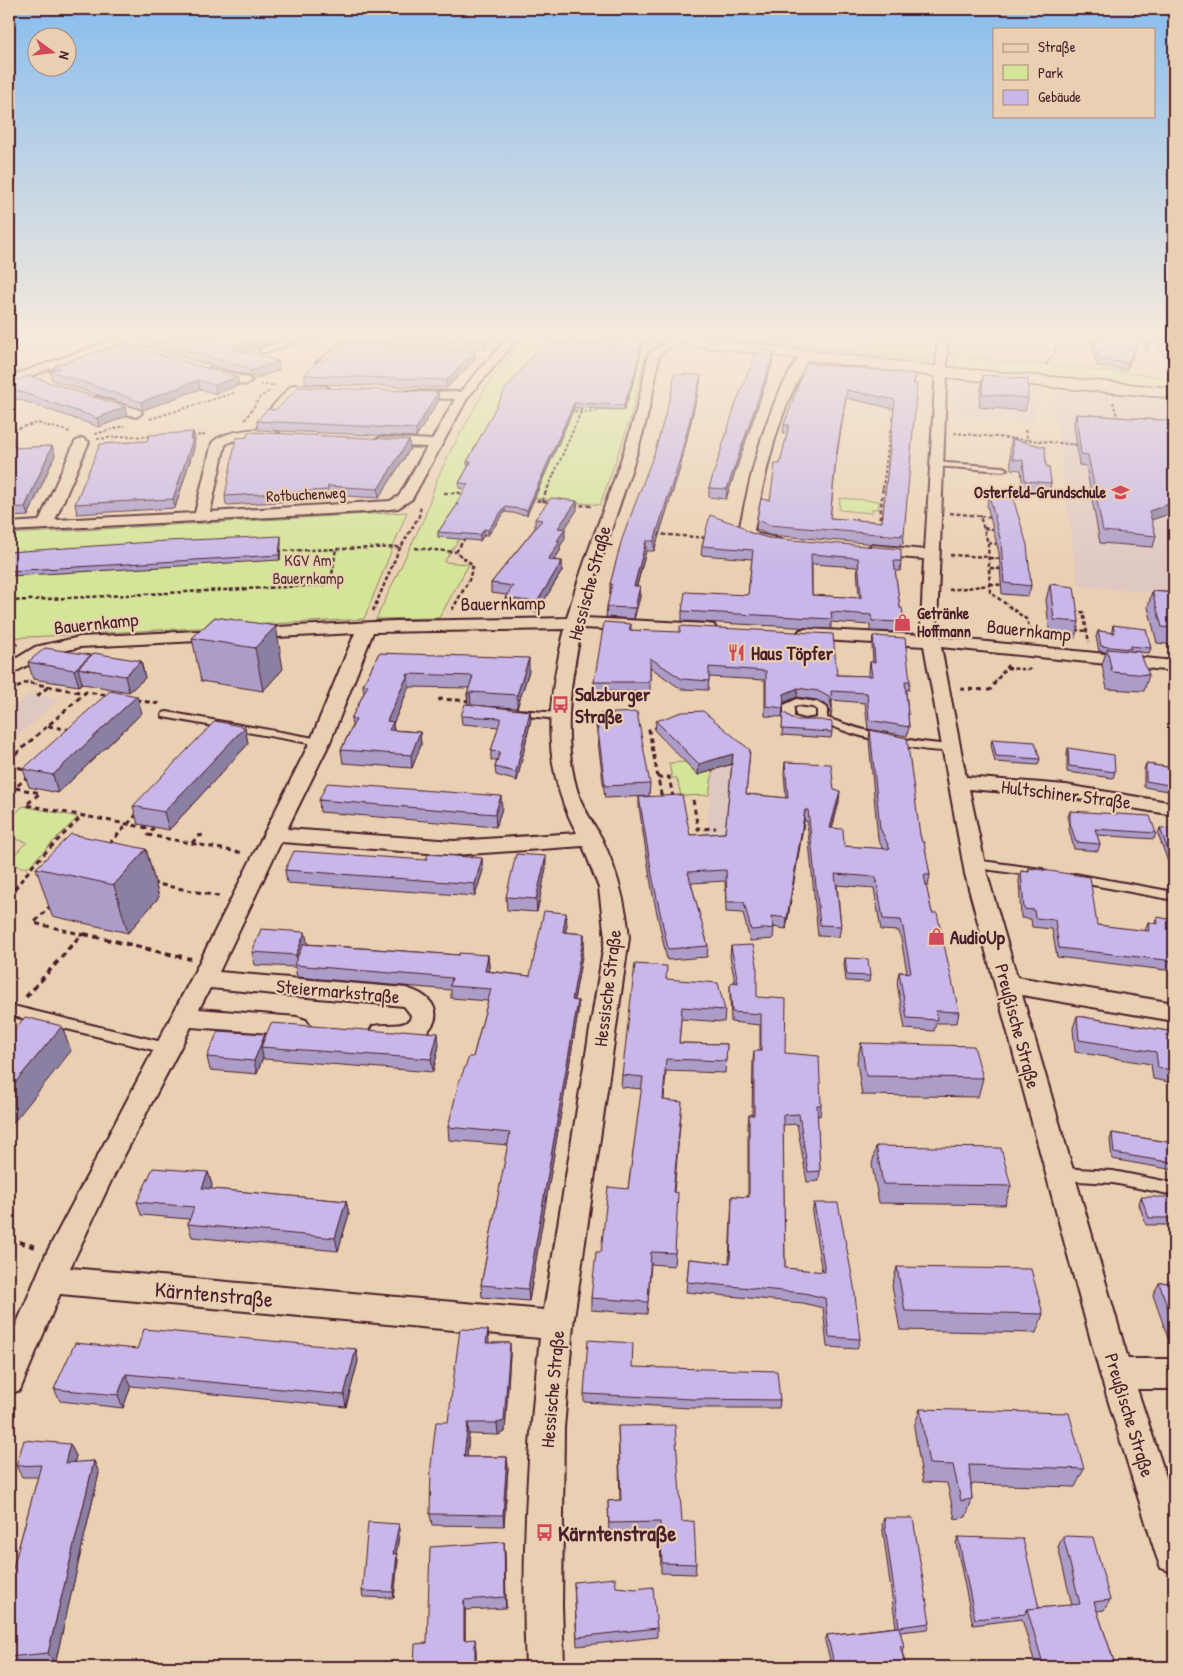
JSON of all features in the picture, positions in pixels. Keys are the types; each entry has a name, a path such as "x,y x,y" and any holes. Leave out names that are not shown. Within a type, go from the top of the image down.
{"street":[{"path":"122,413 137,420"},
{"name":"Rotbuchenweg","path":"9,527 393,506 405,499 453,413"},
{"name":"Hessische Straße","path":"545,1667 542,1606 547,1428 557,1324 617,938 615,903 603,864 577,814 563,776 560,716 576,624 609,508 642,413"},
{"path":"775,413 766,440 746,531 753,536 767,541 787,543"},
{"name":"Preußische Straße","path":"938,413 936,464 941,555 931,642 957,782 974,864 1059,1174 1116,1374 1174,1555"},
{"path":"202,516 207,486 219,444 222,440 245,435 294,437"},
{"path":"45,525 86,437"},
{"path":"371,440 436,444"},
{"path":"856,549 941,555"},
{"name":"Bauernkamp","path":"9,670 41,651 80,642 443,625 576,624 726,630"},
{"path":"9,1380 51,1280 99,1177 183,1017 199,970 274,835 320,742 366,628"},
{"name":"Bauernkamp","path":"785,633 931,642 1174,666"},
{"name":"Hultschiner Straße","path":"957,782 1066,791 1174,809"},
{"path":"274,835 454,848 591,839"},
{"name":"Steiermarkstraße","path":"199,970 406,997 416,1000 422,1007 424,1017 418,1026 407,1033 357,1031"},
{"path":"1006,984 1174,1012"},
{"name":"Steiermarkstraße","path":"183,1017 318,1028"},
{"name":"Kärntenstraße","path":"51,1280 557,1324"},
{"path":"1116,1374 1174,1374"}],"lane":[{"path":"936,464 1003,469"},
{"path":"166,710 320,742"},
{"path":"511,713 560,716"},
{"path":"822,720 870,737 910,746 951,748"},
{"path":"974,864 1096,881 1174,896"},
{"path":"9,1010 166,1048"},
{"path":"1059,1174 1113,1177 1174,1189"}],"path":[{"path":"86,437 137,420 151,420 173,413"},
{"path":"243,423 249,413"},
{"path":"542,501 580,413"},
{"path":"1116,413 1120,428"},
{"path":"137,420 151,420"},
{"path":"9,431 26,424 36,424 86,437 126,436 156,438 151,440"},
{"path":"876,550 879,508 890,430"},
{"path":"1025,430 1028,440"},
{"path":"951,433 1084,445"},
{"path":"184,437 214,434"},
{"path":"366,628 402,547 419,516 429,479 417,477"},
{"path":"444,493 472,493"},
{"path":"525,499 558,503"},
{"path":"573,504 609,508"},
{"path":"950,513 997,518"},
{"path":"980,516 988,543 990,592 1026,619 1035,640"},
{"path":"984,528 993,529"},
{"path":"456,552 467,534"},
{"path":"654,534 713,538"},
{"path":"988,543 997,544"},
{"path":"273,551 402,547"},
{"path":"9,601 324,585 331,582 336,548"},
{"path":"414,548 456,552 473,565 469,580 443,625"},
{"path":"941,555 1006,560"},
{"path":"990,568 1000,569"},
{"path":"949,590 990,584 1001,585"},
{"path":"1071,611 1083,612 1090,645"},
{"path":"1074,630 1087,631"},
{"path":"957,688 990,690 1009,662"},
{"path":"1006,668 1034,670"},
{"path":"9,692 27,682 116,697"},
{"path":"37,696 48,686"},
{"path":"9,760 86,693"},
{"path":"126,698 166,710"},
{"path":"439,701 440,699 475,701"},
{"path":"662,801 649,730 666,725"},
{"path":"47,726 78,731"},
{"path":"9,766 34,771 15,788 40,792 26,805 153,829 148,835 252,854"},
{"path":"658,778 669,777 674,800"},
{"path":"693,800 698,829 716,828"},
{"path":"103,850 141,810"},
{"path":"9,896 34,863 83,816"},
{"path":"192,843 198,836 204,835"},
{"path":"143,881 229,898"},
{"path":"53,903 34,923 82,934 199,970"},
{"path":"26,997 82,934"}],"shaded area":[{"path":"954,413 1033,413 1034,422 954,415"},
{"name":"Osterfeld-Grundschule","path":"1055,413 1174,413 1174,595 1078,586"},
{"path":"29,694 61,699 9,744 9,711"},
{"path":"683,721 748,759 728,800 743,837 706,834 713,770 698,775 654,730"}],"green space":[{"path":"472,413 632,413 600,505 490,493 444,562 469,564 439,618 376,619 425,516 437,479"},
{"path":"840,498 879,501 878,509 872,509 872,513 839,510"},
{"name":"KGV Am Bauernkamp","path":"407,512 364,619 9,638 9,534"},
{"path":"686,762 698,775 713,770 709,795 681,796 677,778 672,778 669,763"},
{"path":"23,806 78,817 27,868 9,864 9,860 27,842 9,838 9,820"}],"building":[{"path":"83,413 109,413 97,418"},
{"path":"263,413 425,413 416,429 257,421"},
{"path":"493,413 570,413 527,510 505,507 488,530 484,529 480,535 438,532 458,504 456,504 468,484 459,483 471,462 467,462"},
{"path":"666,413 691,413 680,459 654,541 646,541 634,586 640,586 635,608 607,607 612,584 610,584 622,539 655,451"},
{"path":"733,413 753,413 727,489 709,488"},
{"path":"788,413 843,413 836,456 830,518 882,522 894,413 914,413 904,534 901,534 901,536 769,525 757,519 761,499 770,500 775,464 780,464 789,425 784,425"},
{"path":"1076,414 1174,421 1174,506 1172,503 1149,511 1156,536 1103,531 1088,455 1081,454"},
{"path":"193,432 190,439 193,439 173,499 75,504 100,444 147,441 149,435"},
{"path":"248,432 409,440 378,489 328,486 328,490 225,496 236,438 247,437"},
{"path":"12,433 15,448 52,446 25,507 9,508 9,439"},
{"path":"1012,439 1045,447 1046,466 1049,467 1051,483 1025,481 1023,460 1013,459"},
{"path":"989,495 1013,498 1027,545 1031,586 1004,583 1001,542"},
{"path":"551,498 577,501 558,528 565,529 548,560 562,561 537,602 505,598 513,586 491,583 542,520 535,519"},
{"path":"710,515 741,526 748,532 768,538 901,549 901,561 894,561 900,608 902,608 904,622 872,621 871,615 831,612 832,619 682,611 685,592 748,595 753,550 702,546","holes":["811,554 858,558 861,598 812,595"]},
{"path":"281,536 279,555 9,571 9,552 166,541"},
{"path":"1050,584 1074,587 1079,622 1054,620"},
{"path":"1152,591 1174,593 1174,628 1162,627"},
{"path":"215,617 276,626 255,648 192,638"},
{"path":"604,622 631,624 629,630 680,632 680,626 833,634 837,675 872,676 870,662 875,662 873,636 905,638 910,681 905,681 909,727 869,720 867,693 831,691 832,708 829,697 818,691 798,688 784,694 783,708 766,706 766,671 709,667 709,681 682,679 650,658 650,682 594,682"},
{"path":"1113,625 1146,629 1151,648 1130,646 1131,649 1101,646 1098,631 1115,633"},
{"path":"45,648 91,655 74,670 28,662"},
{"path":"1107,649 1140,652 1149,675 1112,672"},
{"path":"94,653 141,661 125,676 78,668"},
{"path":"379,653 529,658 517,695 470,692 467,694 473,676 408,674 387,721 393,722 389,730 420,732 411,755 341,750 356,719 351,719 368,685 363,685"},
{"path":"110,691 137,696 53,775 23,769"},
{"path":"465,704 530,711 516,772 495,767 500,752 491,751 501,718 461,716"},
{"path":"703,711 750,750 746,794 788,798 785,762 831,764 834,790 840,791 830,828 843,829 844,846 890,849 880,828 870,730 907,738 920,835 922,842 924,842 930,875 924,875 932,913 937,913 959,1012 936,1011 937,1020 907,1018 899,972 911,973 903,928 901,920 883,919 876,877 835,874 841,926 820,925 808,810 805,810 787,918 771,916 774,928 751,930 744,902 727,902 726,870 688,872 708,946 668,949 653,880 639,797 682,795 690,835 725,833 733,754 699,764 656,721 682,712"},
{"path":"637,712 650,784 605,786 596,714"},
{"path":"783,712 795,720 832,722 832,732 782,729"},
{"path":"215,721 245,727 164,812 133,806"},
{"path":"992,739 1035,742 1040,759 996,756"},
{"path":"1068,748 1114,755 1115,772 1069,766"},
{"path":"1146,764 1174,768 1174,786 1146,781"},
{"path":"327,783 501,796 495,814 319,800"},
{"path":"1070,811 1150,816 1156,833 1095,829 1100,844 1076,842 1070,823"},
{"path":"1160,828 1174,829 1174,864 1173,864"},
{"path":"71,834 146,849 114,885 36,868"},
{"path":"294,851 426,860 428,854 482,858 475,884 285,870"},
{"path":"516,854 546,856 536,899 506,897"},
{"path":"1029,868 1090,877 1097,925 1149,931 1148,922 1158,924 1157,917 1174,920 1174,961 1059,948 1055,920 1035,918 1034,910 1024,909 1021,871 1029,872"},
{"path":"544,911 566,913 563,932 584,934 572,1000 578,1001 528,1289 481,1285 510,1133 448,1127 459,1082 469,1057 473,1057 491,989 450,986 452,978 294,965 303,944 459,955 459,953 488,955 485,971 530,976"},
{"path":"261,929 305,932 296,955 252,952"},
{"path":"753,945 757,964 757,997 786,999 785,1053 819,1056 821,1105 817,1105 820,1171 808,1172 799,1114 783,1115 785,1268 825,1272 814,1203 838,1203 854,1286 860,1339 829,1337 825,1298 804,1293 687,1282 689,1259 730,1263 732,1196 749,1197 749,1115 754,1115 754,1051 761,1051 761,1014 732,1012 730,986 732,982 738,983 731,946"},
{"path":"845,958 868,959 870,976 847,975"},
{"path":"635,964 667,966 666,979 718,983 725,1010 682,1007 679,1043 727,1044 726,1061 666,1059 663,1100 682,1102 673,1192 678,1193 675,1253 651,1252 648,1302 591,1298 596,1252 601,1252 608,1187 628,1189 643,1077 622,1075"},
{"path":"1077,1016 1174,1032 1174,1070 1158,1068 1156,1052 1079,1040"},
{"path":"25,1017 62,1026 9,1090 9,1036"},
{"path":"271,1023 394,1032 402,1030 438,1033 431,1059 261,1047"},
{"path":"218,1031 265,1034 254,1061 207,1057"},
{"path":"861,1043 974,1046 983,1078 866,1076"},
{"path":"1112,1133 1174,1143 1174,1163 1114,1153"},
{"path":"876,1146 1001,1148 1011,1186 883,1184"},
{"path":"153,1168 208,1172 202,1188 346,1201 335,1238 188,1224 194,1207 137,1202"},
{"path":"1141,1197 1171,1197 1174,1206 1174,1218 1149,1218"},
{"path":"897,1267 1031,1269 1043,1314 905,1311"},
{"path":"1174,1282 1174,1325 1159,1283"},
{"path":"144,1329 356,1349 344,1395 126,1374 118,1395 54,1389 75,1343 137,1349"},
{"path":"460,1329 488,1330 486,1343 510,1343 504,1421 497,1423 468,1423 464,1457 507,1457 503,1515 430,1514 431,1465 436,1422 448,1422"},
{"path":"588,1340 633,1343 632,1367 777,1371 780,1400 692,1399 584,1394"},
{"path":"920,1409 1069,1413 1084,1469 969,1465 972,1499 961,1501 953,1465 929,1464"},
{"path":"675,1425 682,1522 694,1521 696,1564 662,1563 660,1522 609,1523 608,1501 621,1500 618,1426"},
{"path":"24,1440 70,1444 65,1463 94,1461 48,1653 9,1657 9,1583 41,1465 16,1466"},
{"path":"884,1518 913,1518 930,1623 899,1627"},
{"path":"368,1522 399,1524 393,1554 397,1554 393,1592 362,1591"},
{"path":"1063,1536 1093,1537 1110,1600 1094,1602 1116,1667 1044,1667 1027,1609 1080,1604"},
{"path":"958,1537 1023,1539 1039,1608 1027,1609 1025,1614 975,1619"},
{"path":"504,1542 505,1597 464,1600 464,1640 475,1639 475,1667 414,1667 415,1644 427,1643 430,1547"},
{"path":"615,1578 616,1587 635,1589 653,1587 657,1628 577,1637 574,1582"},
{"path":"899,1627 904,1646 900,1646 906,1667 835,1667 827,1635"},
{"path":"714,1665 714,1667 694,1667"}],"place":[{"name":"Osterfeld-Grundschule","path":"1120,492"},
{"name":"Getränke Hoffmann","path":"903,622"},
{"name":"Haus Töpfer","path":"737,653"},
{"name":"Salzburger Straße","path":"561,705"},
{"name":"AudioUp","path":"936,937"},
{"name":"Kärntenstraße","path":"544,1533"}]}
